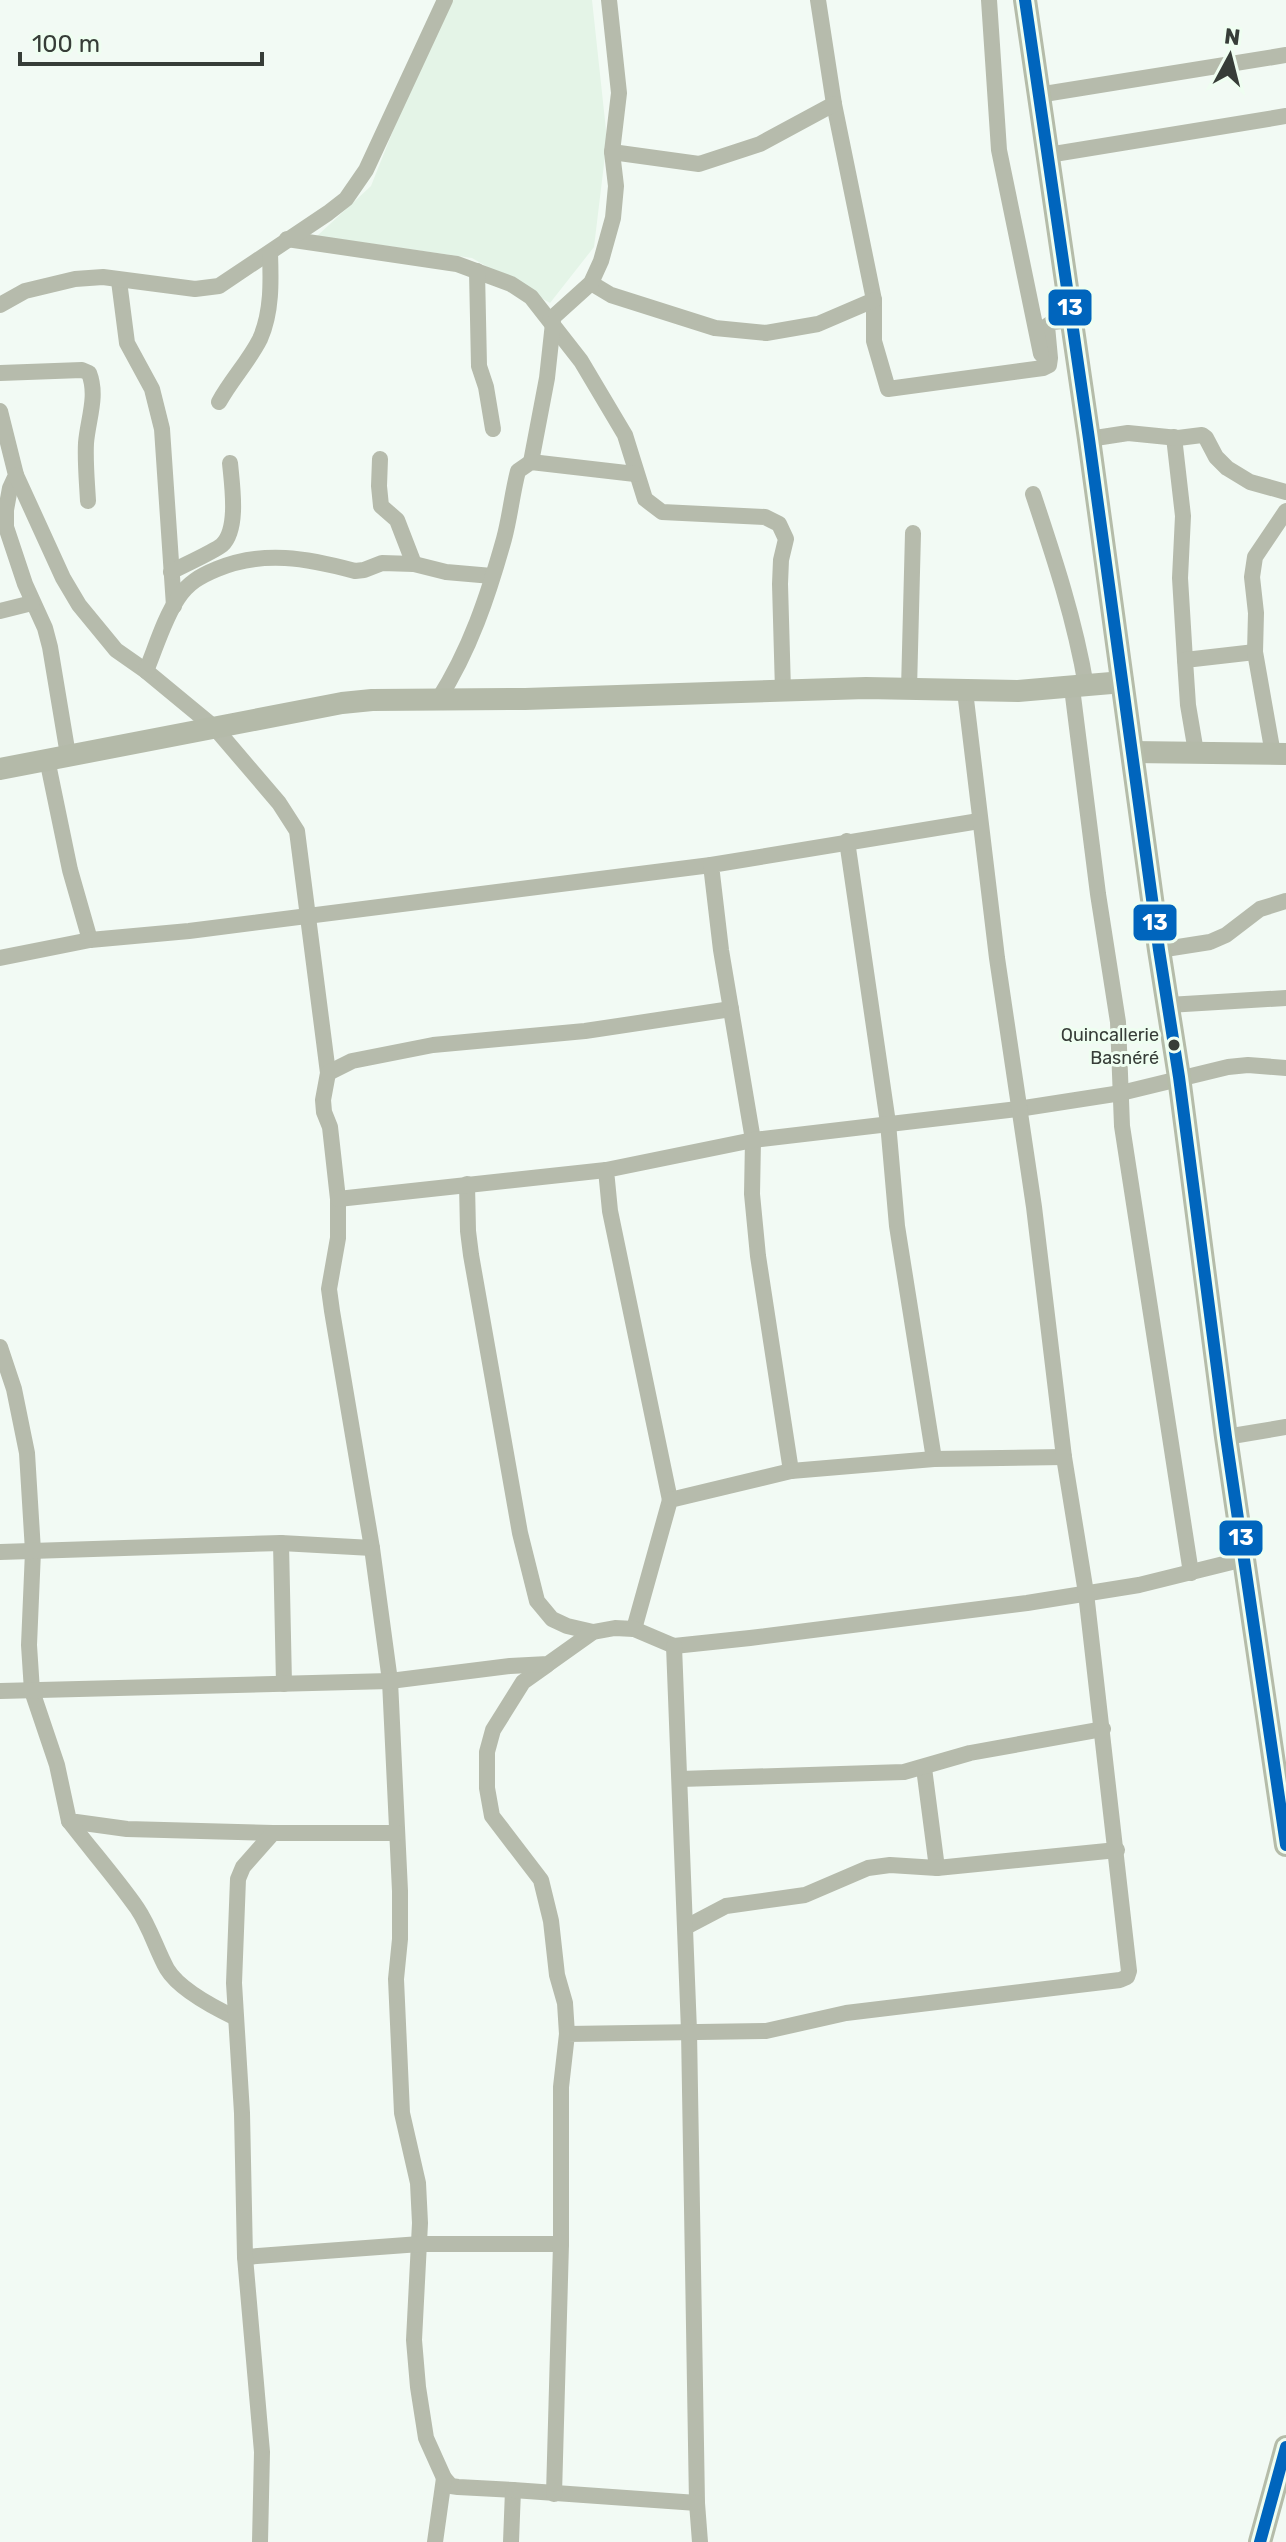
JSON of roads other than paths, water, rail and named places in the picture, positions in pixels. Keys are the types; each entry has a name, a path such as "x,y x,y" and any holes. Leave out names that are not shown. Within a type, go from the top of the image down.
{"main road":[{"path":"1025,0 1286,1845"},
{"path":"1260,2542 1286,2447"}],"street":[{"path":"0,305 25,291 75,279 103,277 195,289 209,288 219,286 270,253 346,199 366,170 445,0"},
{"path":"531,462 547,378 552,321 591,283 601,261 613,218 616,186 612,152 619,93 609,0"},
{"path":"818,0 834,104 874,300 874,341 888,389 1043,368 1049,365 1050,358 1047,326 1053,322 1072,320"},
{"path":"989,0 999,150 1043,368"},
{"path":"1038,95 1286,55"},
{"path":"612,152 699,164 760,144 834,104"},
{"path":"1048,155 1286,116"},
{"path":"287,239 457,264 511,284 531,297 581,361 625,435 645,499 662,512 765,517 779,524 786,539 780,584 783,691"},
{"path":"219,402 259,342 267,319 270,253"},
{"path":"477,271 479,366 493,429"},
{"path":"119,281 127,343 152,389 162,429 174,606"},
{"path":"591,283 611,295 715,328 766,333 818,324 874,300"},
{"path":"0,373 82,370 89,373 93,382 93,400 86,443 88,501"},
{"path":"0,411 16,475 63,578 79,605 116,650 215,728 294,824 300,842 328,1073 324,1112 330,1127 338,1199 338,1238 329,1289 372,1548 390,1681 400,1923 396,1979 402,2113 418,2183 420,2244 414,2340 426,2438 444,2478 451,2486 697,2503"},
{"path":"1089,439 1140,433 1174,437 1202,435 1227,468 1250,482 1286,492"},
{"path":"1174,437 1183,516 1180,578 1184,668 1196,752"},
{"path":"380,459 381,506 397,520 414,564"},
{"path":"438,700 467,649 504,539 518,471 531,462 635,474"},
{"path":"171,572 222,546 230,533 233,511 230,463"},
{"path":"16,475 10,488 6,527 50,647 70,870 90,940"},
{"path":"1033,494 1079,646 1079,687 1098,894 1118,1022 1122,1126 1191,1573"},
{"path":"1132,752 1280,754 1255,652 1252,565 1286,511"},
{"path":"909,689 913,533"},
{"path":"146,671 180,595 196,577 232,563 253,558 297,557 355,571 382,563 414,564 446,572 492,576"},
{"path":"0,611 32,603"},
{"path":"1185,660 1255,652"},
{"path":"0,769 342,703 372,700 909,689 965,691 1079,687 1123,682"},
{"path":"567,2034 766,2031 846,2013 1125,1978 1130,1967 1086,1593 1064,1457 1034,1207 979,821 965,691"},
{"path":"0,958 90,940 309,916 711,865 979,821"},
{"path":"847,841 888,1123 897,1226 934,1459"},
{"path":"711,865 753,1140 752,1194 758,1256 791,1471"},
{"path":"1159,950 1210,942 1226,935 1260,909 1286,901"},
{"path":"1168,1005 1286,998"},
{"path":"328,1073 352,1061 433,1045 585,1031 731,1009"},
{"path":"338,1199 606,1170 753,1140 1018,1109 1121,1093 1228,1067 1286,1068"},
{"path":"606,1170 610,1211 670,1500 634,1629"},
{"path":"467,1184 468,1231 520,1533 537,1601 552,1619 593,1632 634,1629 674,1646 917,1618 1086,1593 1191,1573 1244,1559"},
{"path":"0,1347 14,1389 27,1453 33,1551 29,1645 32,1691 57,1765 69,1821 111,1871 140,1913 168,1971 215,2008 236,2018"},
{"path":"1226,1437 1286,1427"},
{"path":"670,1500 791,1471 934,1459 1064,1457"},
{"path":"0,1552 281,1543 372,1548"},
{"path":"281,1543 284,1684"},
{"path":"554,2494 561,2244 561,2087 567,2034 565,2003 557,1975 551,1921 541,1880 492,1816 487,1788 487,1752 493,1730 523,1682 593,1632"},
{"path":"674,1646 686,1927 700,2542"},
{"path":"0,1691 390,1681 548,1664"},
{"path":"680,1779 875,1774 924,1768 970,1753 1103,1729"},
{"path":"924,1768 937,1868"},
{"path":"69,1821 127,1829 397,1833"},
{"path":"260,2542 262,2452 245,2257 242,2113 234,1983 238,1879 243,1867 273,1833"},
{"path":"686,1927 726,1906 805,1895 868,1868 890,1865 937,1868 1117,1850"},
{"path":"245,2257 420,2244 561,2244"},
{"path":"435,2542 444,2478"},
{"path":"511,2542 513,2490"}],"place":[{"name":"Quincallerie Basnéré","path":"1174,1045"}]}
